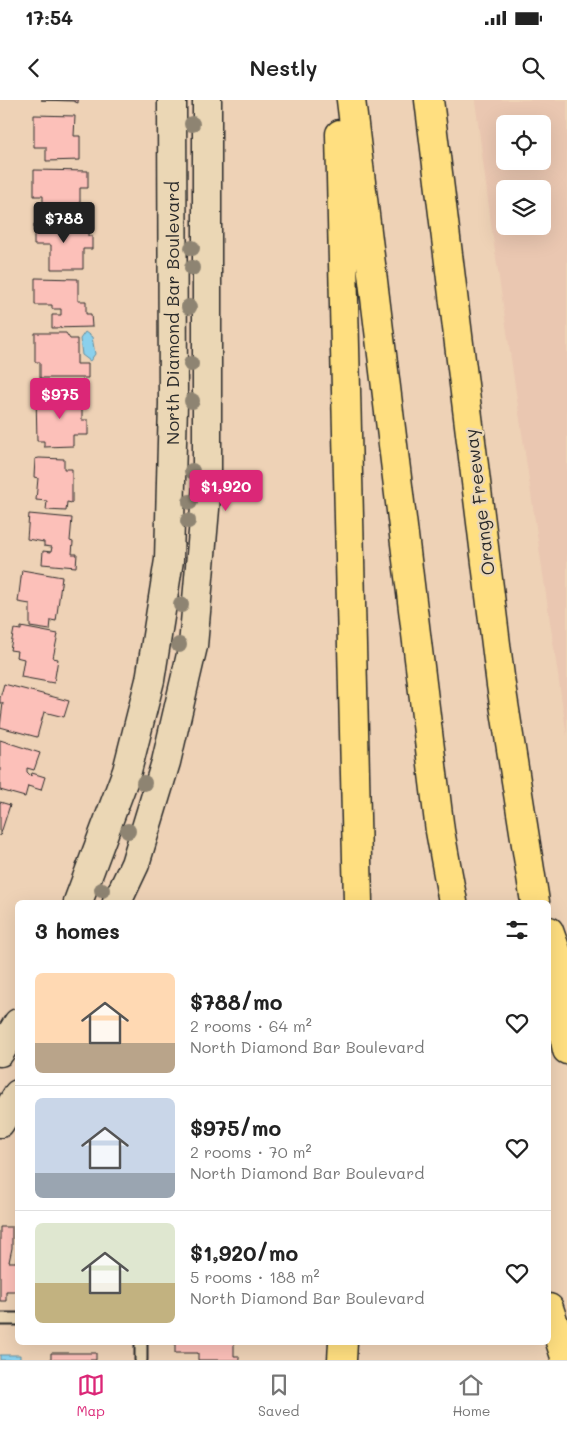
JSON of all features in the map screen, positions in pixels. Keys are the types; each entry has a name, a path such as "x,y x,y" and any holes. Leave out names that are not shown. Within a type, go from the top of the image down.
{"highway":[{"path":"340,100 358,900"},
{"path":"351,100 440,831 453,900"},
{"name":"Orange Freeway","path":"429,100 502,685 530,876 536,900"},
{"path":"551,937 567,983"},
{"path":"551,974 567,1050"},
{"path":"551,1314 566,1360"},
{"path":"342,1360 343,1345"}],"main road":[{"name":"North Diamond Bar Boulevard","path":"79,900 127,771 150,680 169,560 173,403 172,100"},
{"name":"North Diamond Bar Boulevard","path":"118,900 136,864 166,762 193,646 207,486 207,100"},
{"path":"0,1052 15,1028"},
{"path":"0,1123 15,1099"}],"lane":[{"path":"0,1319 15,1319"},
{"path":"141,1345 141,1360"}],"shaded area":[{"path":"475,100 567,100 567,736 492,231"}],"water":[{"path":"85,332 92,337 95,354 90,361 82,355 80,339"},
{"path":"0,1355 20,1355 20,1360 0,1360"}],"building":[{"path":"41,100 78,100 78,103 73,101"},
{"path":"34,115 75,116 74,136 80,136 80,160 46,161 46,147 34,147"},
{"path":"34,170 88,171 88,188 80,188 80,205 84,205 84,217 43,217 43,196 34,196"},
{"path":"34,224 88,227 88,236 92,236 92,249 83,249 83,269 51,269 51,245 34,245"},
{"path":"35,278 78,279 78,301 86,301 86,314 91,314 92,327 52,328 52,315 61,315 61,309 52,309 52,305 35,305"},
{"path":"35,333 66,333 70,339 77,339 77,364 88,364 88,378 40,378 40,362 35,362"},
{"path":"36,395 82,397 82,420 88,420 88,435 73,435 73,446 44,447 44,441 37,441"},
{"path":"35,459 64,459 64,469 72,469 72,503 67,502 66,511 46,510 47,501 36,500 38,478 34,477"},
{"path":"29,514 72,518 70,541 73,542 72,554 77,554 76,567 42,564 43,551 51,552 52,547 44,546 44,542 27,539"},
{"path":"22,570 62,577 56,621 51,620 50,630 30,627 30,604 18,602"},
{"path":"21,627 58,634 53,658 58,659 54,683 21,677 24,659 16,657 17,651 10,650 14,629 21,630"},
{"path":"4,684 69,701 64,717 44,712 37,737 0,727 3,703 0,703 0,698"},
{"path":"0,740 40,753 34,770 27,768 27,772 31,776 32,773 45,777 41,790 28,786 25,797 0,790"},
{"path":"0,802 10,805 0,836"},
{"path":"0,1227 12,1227 12,1248 9,1262 15,1262 15,1291 6,1291 6,1301 0,1301"},
{"path":"175,1345 234,1345 234,1356 239,1356 239,1360 198,1360 198,1353 175,1353"},
{"path":"51,1353 96,1353 96,1360 51,1360"}]}
